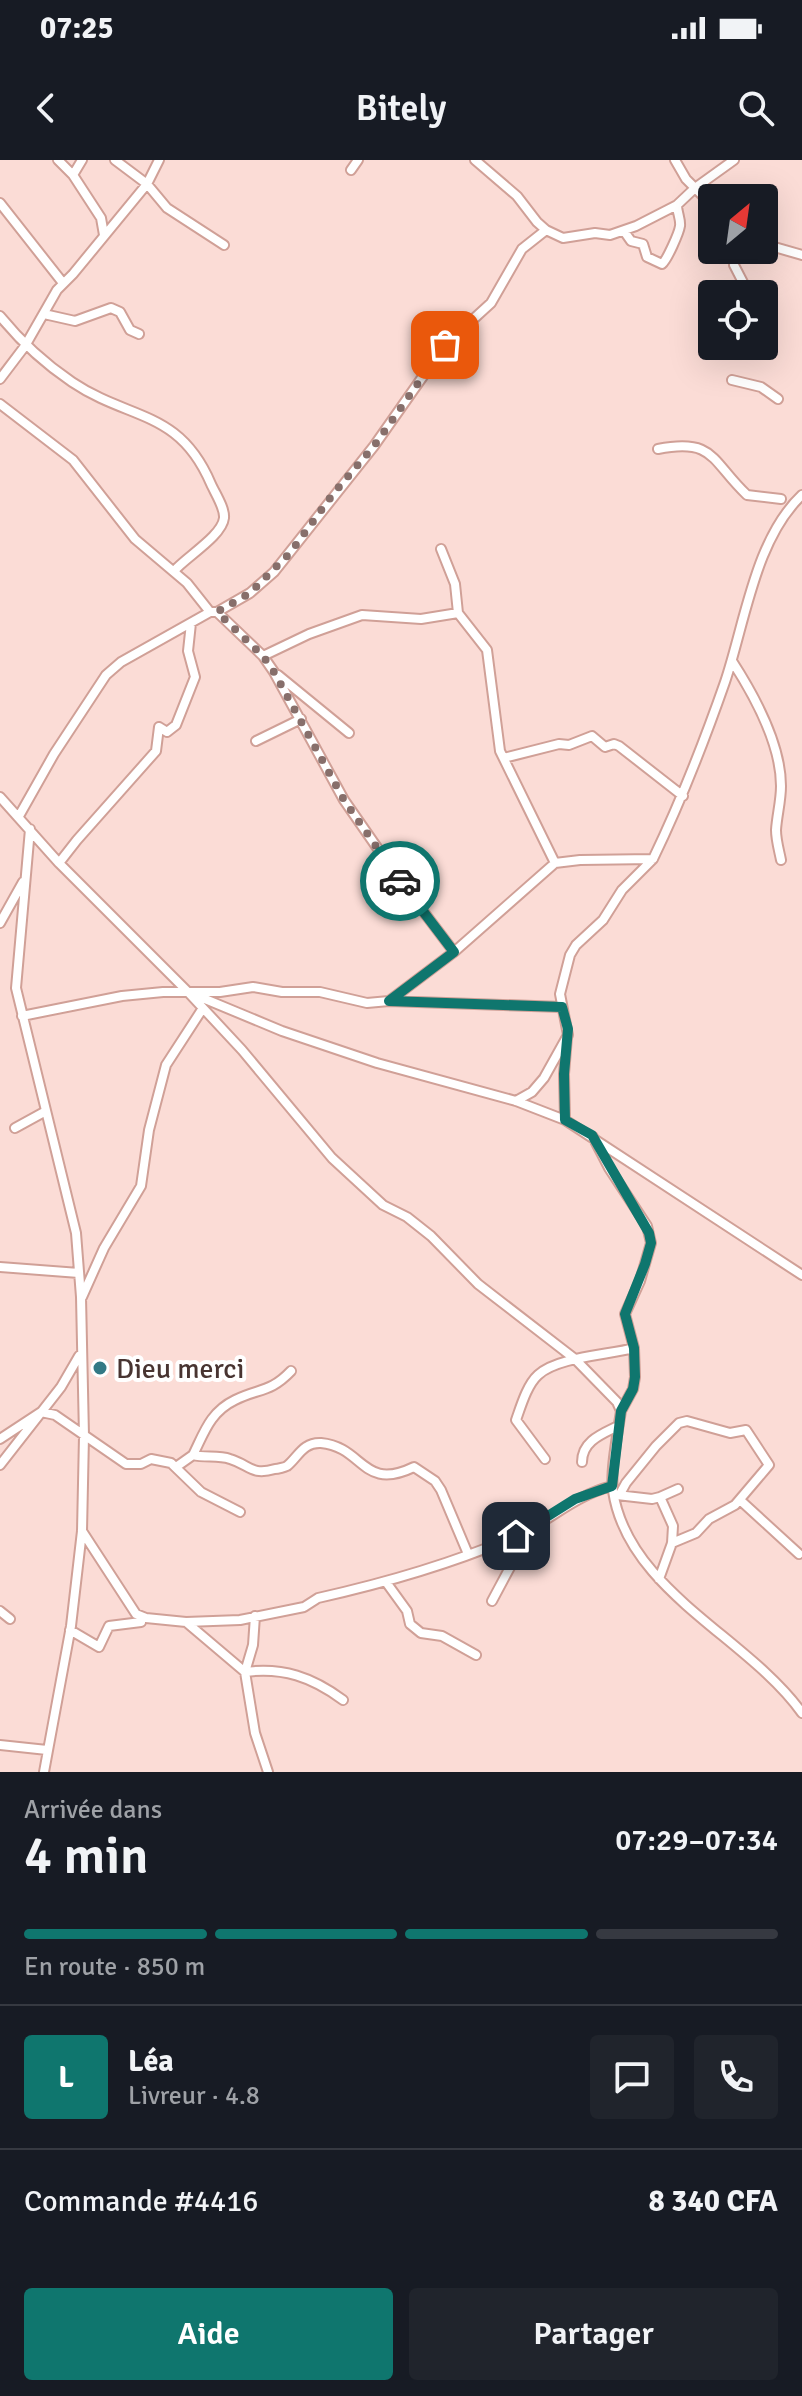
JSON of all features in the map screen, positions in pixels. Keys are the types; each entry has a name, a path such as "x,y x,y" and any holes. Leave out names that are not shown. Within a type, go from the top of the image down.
{"street":[{"path":"58,160 73,175 101,218 104,235"},
{"path":"73,175 82,160"},
{"path":"115,160 147,184 167,208 224,245"},
{"path":"0,379 25,346 63,283 147,184 159,160"},
{"path":"351,170 358,160"},
{"path":"475,160 517,196 546,230 563,238 624,231 677,205 734,160"},
{"path":"675,160 686,179 698,191"},
{"path":"0,203 63,283"},
{"path":"624,231 631,241 643,244 647,257 662,264 668,260 681,222 677,205"},
{"path":"19,816 106,675 121,662 250,593 274,572 374,446 445,345 491,303 522,249 546,230"},
{"path":"778,248 802,255"},
{"path":"44,314 75,321 111,308 120,312 130,330 139,334"},
{"path":"0,316 38,359 119,407 164,424 202,462 224,520 213,537 186,557 174,571 213,612 263,656 344,800 454,952"},
{"path":"732,380 761,387 778,399"},
{"path":"0,404 66,453 135,539 187,583"},
{"path":"658,449 698,446 747,495 781,499"},
{"path":"565,1120 564,1074 568,1035 560,994 570,955 576,945 603,920 622,890 653,859 683,796 732,661 754,584 778,526 802,495"},
{"path":"791,506 802,507"},
{"path":"441,549 455,584 458,613 487,650 498,741 504,758 555,863"},
{"path":"263,656 309,634 362,615 421,619 458,613"},
{"path":"59,863 93,820 156,751 159,727 167,732 176,725 195,677 188,651 191,623"},
{"path":"732,661 759,707 778,767 781,785 776,833 781,860"},
{"path":"274,672 349,733"},
{"path":"256,741 301,719"},
{"path":"504,758 559,744 571,745 592,736 605,747 619,746 683,796"},
{"path":"0,797 59,863 242,1050 332,1158 383,1205 407,1217 431,1236 478,1284 575,1359 617,1402 621,1411"},
{"path":"30,829 16,988 76,1233 81,1297 84,1436 82,1531 70,1630 44,1772"},
{"path":"389,1001 454,952 555,863 653,859"},
{"path":"0,923 24,880"},
{"path":"22,1016 122,996 220,992 253,987 282,992 320,992 367,1003 389,1001 562,1007"},
{"path":"188,992 282,1031 377,1063 516,1101 565,1120 802,1275"},
{"path":"81,1297 104,1248 141,1186 149,1130 166,1065 203,1008"},
{"path":"516,1101 532,1092 544,1078 568,1035"},
{"path":"15,1128 46,1111"},
{"path":"592,1135 649,1233 651,1243 625,1314 634,1348 635,1377 618,1426 615,1492 620,1516 649,1569 770,1677 802,1713"},
{"path":"0,1267 79,1273"},
{"path":"545,1459 516,1420 530,1383 539,1374 575,1359 634,1348"},
{"path":"0,1465 61,1387 81,1353"},
{"path":"176,1467 193,1455 203,1431 233,1400 274,1387 291,1371"},
{"path":"0,1440 41,1412 59,1417 126,1464 161,1460 176,1467 201,1492 240,1512"},
{"path":"615,1492 679,1423 693,1421 730,1433 750,1432 769,1465 740,1500 709,1519 696,1533 672,1543"},
{"path":"582,1462 583,1452 592,1440 618,1426"},
{"path":"0,1440 15,1443"},
{"path":"193,1455 230,1459 255,1472 268,1471 286,1467 297,1452 316,1443 334,1445 378,1475 396,1476 414,1467 435,1481 441,1490 468,1554"},
{"path":"82,1531 136,1614 186,1622 240,1620 304,1607 318,1598 386,1582 468,1554 516,1536 575,1499 615,1492 652,1499 678,1489"},
{"path":"659,1579 672,1543 673,1523 660,1497"},
{"path":"740,1500 799,1554"},
{"path":"492,1601 515,1558 516,1536"},
{"path":"386,1582 407,1611 410,1624 421,1633 442,1636 476,1655"},
{"path":"0,1611 10,1619"},
{"path":"255,1616 253,1645 245,1672 255,1733 268,1772"},
{"path":"70,1630 99,1647 109,1626 141,1622"},
{"path":"186,1622 245,1672 266,1669 305,1677 343,1700"},
{"path":"0,1745 47,1750"}],"way so far":[{"path":"400,881 344,800 274,672 263,656 217,612 250,593 274,572 374,446 445,345"}],"place":[{"name":"Dieu merci","path":"100,1368"}],"route":[{"path":"400,881 454,952 389,1001 562,1007 568,1029 564,1074 565,1120 592,1135 609,1168 647,1226 651,1243 640,1281 625,1314 634,1348 635,1377 633,1389 621,1411 612,1486 575,1499 516,1536"}]}
